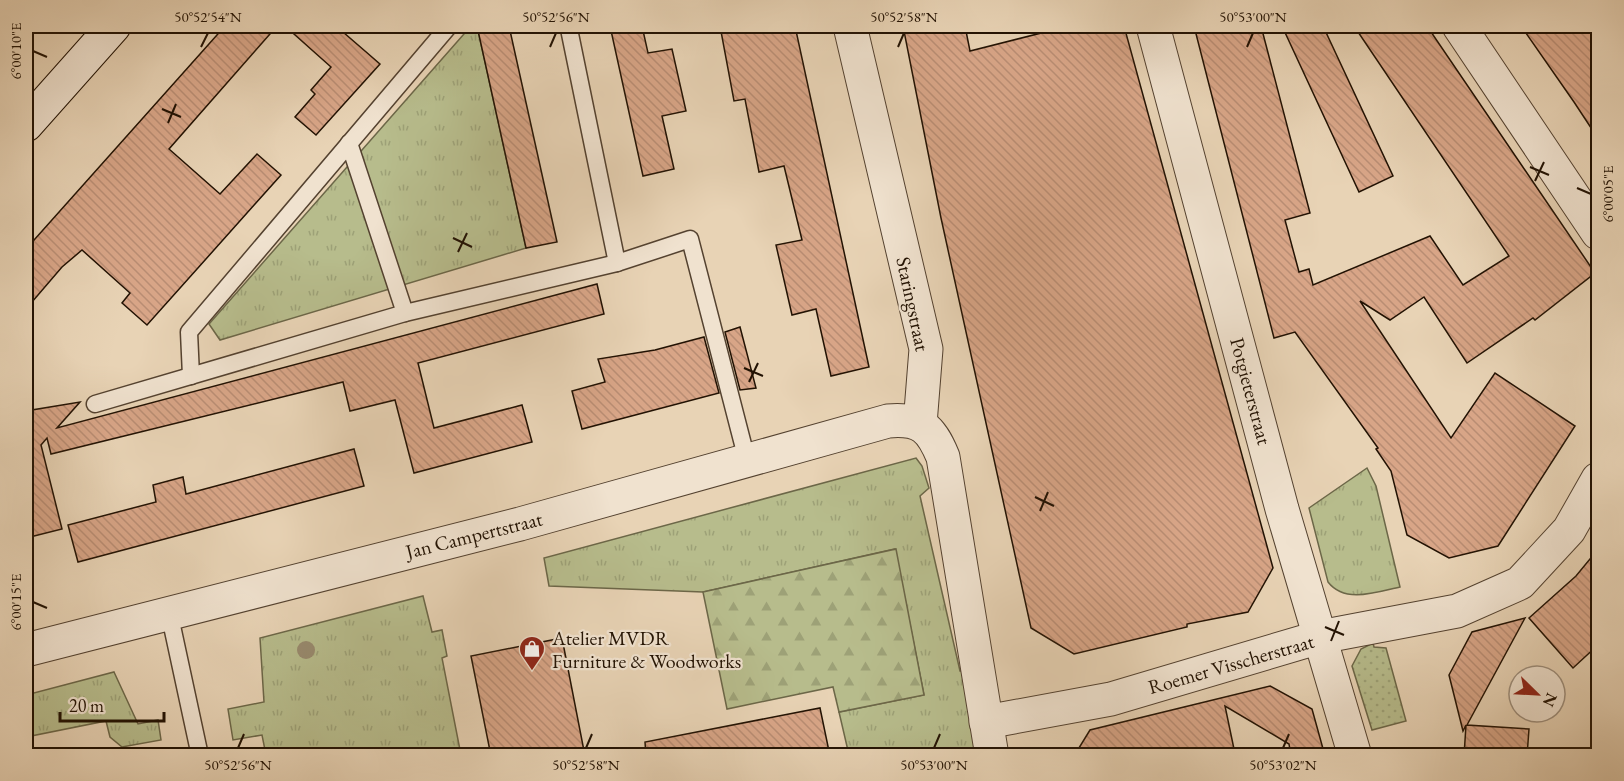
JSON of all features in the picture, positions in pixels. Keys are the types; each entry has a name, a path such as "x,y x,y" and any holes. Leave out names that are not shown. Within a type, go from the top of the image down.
{"street":[{"path":"26,125 114,26"},
{"name":"Staringstraat","path":"850,26 926,349 920,424"},
{"name":"Potgieterstraat","path":"1153,26 1282,509 1355,756"},
{"path":"1459,26 1599,233"},
{"name":"Jan Campertstraat","path":"26,650 520,524 888,421 906,419 920,424"},
{"path":"920,424 935,437 943,458 992,756"},
{"name":"Roemer Visscherstraat","path":"986,722 1111,699 1320,637 1457,611 1520,583 1569,530 1599,479"}],"lane":[{"path":"191,376 189,332 449,26"},
{"path":"569,29 617,263"},
{"path":"349,143 405,313"},
{"path":"95,404 405,313 617,263 690,239 747,460"},
{"path":"169,612 200,756"}],"green space":[{"path":"471,26 477,26 526,248 220,340 209,324"},
{"path":"916,458 922,466 929,488 920,496 960,671 968,671 984,755 849,755 839,712 924,695 895,549 703,592 549,586 544,558"},
{"path":"1367,468 1376,486 1400,587 1352,595 1335,589 1328,582 1309,508"},
{"path":"896,549 924,695 839,712 833,687 727,709 703,592"},
{"path":"423,596 432,632 442,630 447,656 442,658 461,755 266,755 262,735 233,740 228,709 264,702 260,638"},
{"path":"1373,643 1374,647 1386,648 1406,721 1372,730 1352,666 1361,649"},
{"path":"114,672 138,724 158,720 161,740 122,747 110,737 106,721 26,737 26,695"}],"building":[{"path":"225,26 277,26 169,149 220,194 257,154 281,175 147,325 122,303 130,293 82,250 62,267 26,309 26,249"},
{"path":"285,26 336,26 380,64 316,135 295,117 315,94 311,90 331,67"},
{"path":"477,26 509,26 557,242 526,248"},
{"path":"610,26 642,26 648,53 672,49 686,111 662,116 674,169 643,176"},
{"path":"720,26 795,26 869,367 831,376 816,309 792,315 776,245 802,240 784,166 759,172 745,99 734,101"},
{"path":"903,26 965,26 970,51 1069,26 1124,26 1273,568 1248,612 1187,624 1187,627 1074,654 1031,628 941,218"},
{"path":"1194,26 1261,26 1310,213 1285,220 1299,272 1309,269 1313,285 1430,236 1463,285 1509,256 1354,26 1427,26 1595,273 1535,320 1533,318 1467,363 1424,297 1390,320 1360,301 1451,438 1495,373 1575,426 1498,546 1449,558 1407,535 1391,471 1376,449 1378,448 1295,332 1274,338"},
{"path":"1282,26 1323,26 1393,176 1359,192"},
{"path":"1521,26 1599,26 1599,140 1574,102"},
{"path":"597,284 604,314 418,363 434,428 522,405 532,442 414,473 395,400 350,411 343,382 51,454 47,438 41,445 62,529 26,538 26,411 80,402 57,428"},
{"path":"740,327 756,388 740,390 725,332"},
{"path":"704,337 719,393 582,429 572,391 605,382 598,359 655,350"},
{"path":"354,449 364,486 78,562 68,525 156,502 153,485 183,477 186,494"},
{"path":"1599,548 1599,644 1573,668 1529,618 1576,576"},
{"path":"1525,618 1467,725 1529,729 1527,756 1464,756 1466,725 1463,731 1449,675 1472,632"},
{"path":"562,638 585,756 491,756 471,656"},
{"path":"1270,686 1312,709 1325,756 1291,756 1289,744 1225,706 1234,749 1212,756 1074,756 1090,730"},
{"path":"820,708 830,756 646,756 645,742"}],"place":[{"name":"Atelier MVDR Furniture & Woodworks","path":"532,672"}]}
